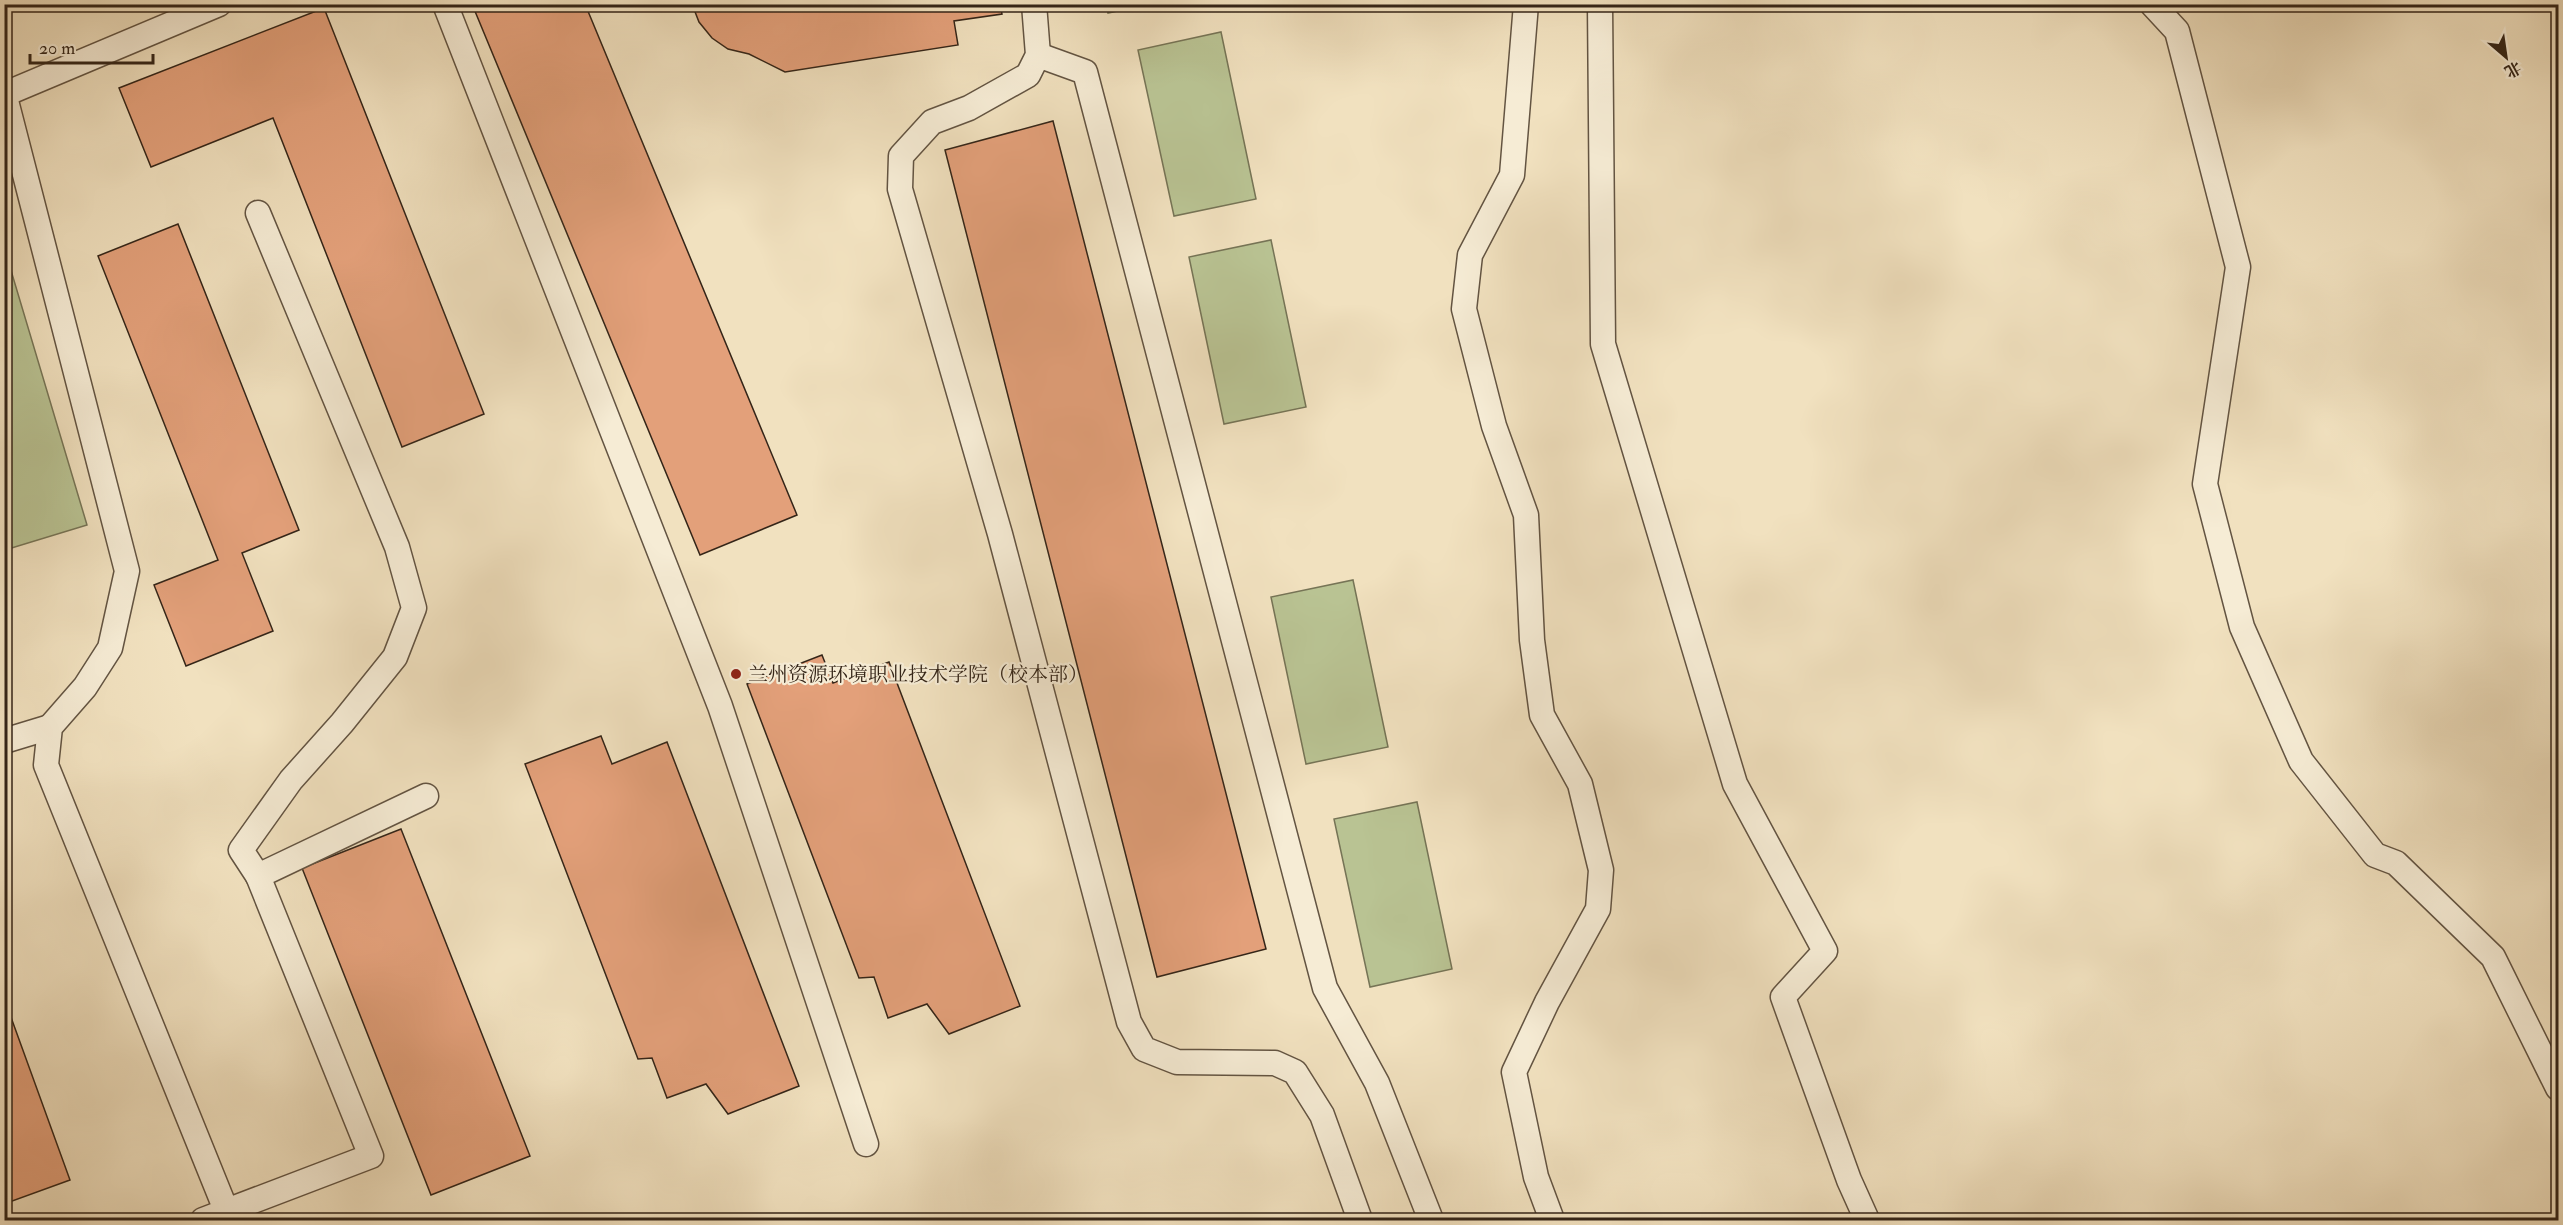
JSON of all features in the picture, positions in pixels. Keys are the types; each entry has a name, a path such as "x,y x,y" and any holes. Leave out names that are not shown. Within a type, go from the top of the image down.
{"lane":[{"path":"4,741 50,727 85,687 111,648 127,571 5,93 219,4"},
{"path":"445,4 720,706 866,1144"},
{"path":"1034,4 1038,55 1028,75 969,108 932,122 901,156 900,189 1000,534 1130,1022 1144,1049 1177,1062 1275,1063 1295,1072 1322,1115 1360,1221"},
{"path":"1526,4 1512,175 1470,255 1464,309 1494,426 1526,514 1532,639 1542,715 1580,784 1601,870 1598,909 1546,1002 1514,1072 1536,1177 1552,1221"},
{"path":"1600,4 1603,344 1735,784 1825,951 1783,997 1849,1180 1868,1221"},
{"path":"2152,4 2177,31 2238,267 2205,484 2242,627 2301,761 2375,855 2397,863 2493,957 2559,1088"},
{"path":"1038,55 1085,72 1325,988 1377,1083 1431,1221"},
{"path":"203,1221 229,1217 371,1156 258,876 241,850 291,780 342,723 395,657 414,608 397,547 258,213"},
{"path":"50,727 46,765 229,1217"},
{"path":"258,876 426,796"}],"green space":[{"path":"1106,4 1146,4 1146,5 1108,13"},
{"path":"1221,32 1256,199 1174,216 1138,50"},
{"path":"1271,240 1306,407 1224,424 1189,257"},
{"path":"4,247 87,525 5,550 4,550"},
{"path":"1353,580 1388,747 1306,764 1271,597"},
{"path":"1417,802 1452,969 1370,987 1334,819"}],"building":[{"path":"472,4 585,4 797,515 700,555"},
{"path":"692,4 1000,4 1002,14 954,21 958,45 785,72 749,54 728,49 712,38 699,22"},
{"path":"324,8 484,414 402,447 273,118 151,167 119,88"},
{"path":"1053,121 1266,949 1157,977 945,150"},
{"path":"178,224 299,530 242,553 273,631 186,666 154,585 218,560 98,256"},
{"path":"822,655 833,683 889,662 1020,1006 949,1034 927,1004 888,1018 874,977 859,978 747,684"},
{"path":"601,736 612,764 667,742 799,1086 728,1114 706,1084 667,1098 652,1058 638,1059 525,764"},
{"path":"401,829 530,1156 431,1195 302,868"},
{"path":"4,998 70,1180 4,1204"}],"place":[{"name":"兰州资源环境职业技术学院（校本部）","path":"736,674"}]}
